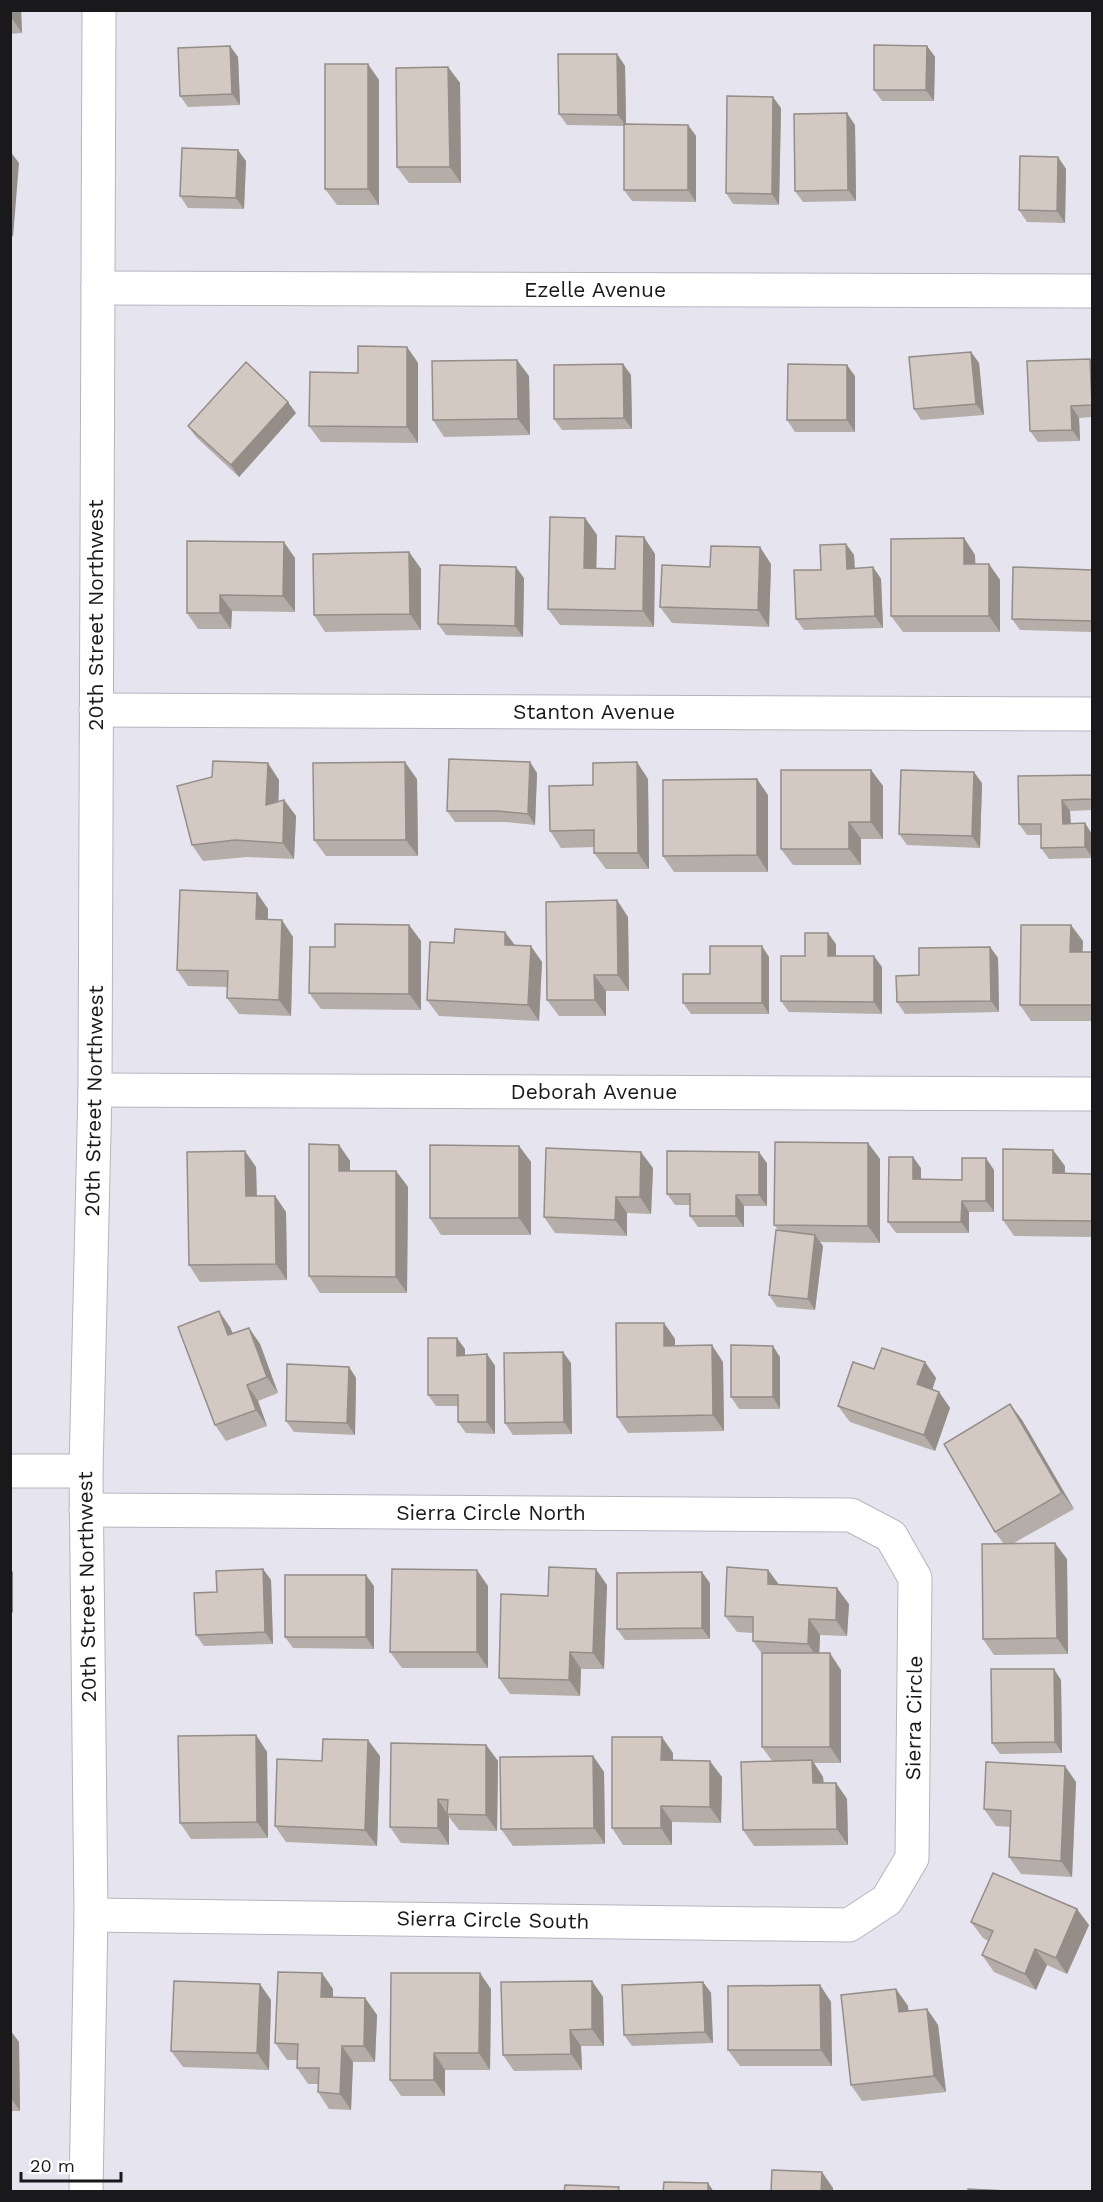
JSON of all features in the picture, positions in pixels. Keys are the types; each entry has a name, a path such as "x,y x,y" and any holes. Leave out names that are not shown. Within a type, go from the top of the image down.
{"street":[{"name":"20th Street Northwest","path":"86,2192 91,1915 86,1472 95,1090 99,10"},
{"name":"Ezelle Avenue","path":"98,288 1092,291"},
{"name":"Stanton Avenue","path":"96,710 1092,714"},
{"name":"Deborah Avenue","path":"95,1090 1092,1094"},
{"path":"10,1471 86,1472"},
{"name":"Sierra Circle North","path":"86,1510 851,1515 891,1536"},
{"name":"Sierra Circle","path":"887,1900 912,1858 915,1578 891,1536"},
{"name":"Sierra Circle South","path":"91,1915 849,1925 887,1900"}],"building":[{"path":"874,45 927,46 926,90 874,90"},
{"path":"230,46 232,94 180,96 178,48"},
{"path":"558,54 617,54 618,115 559,114"},
{"path":"325,64 368,64 368,189 325,189"},
{"path":"448,67 450,167 397,167 396,68"},
{"path":"727,96 773,97 772,194 726,193"},
{"path":"847,113 848,190 795,191 794,114"},
{"path":"624,124 688,125 688,190 624,190"},
{"path":"182,148 238,150 236,198 180,196"},
{"path":"1020,156 1058,157 1057,211 1019,210"},
{"path":"358,346 407,347 407,427 309,426 310,372 358,373"},
{"path":"971,352 976,404 914,409 909,357"},
{"path":"1090,359 1092,405 1071,406 1072,430 1030,431 1027,361"},
{"path":"517,360 518,419 433,420 432,361"},
{"path":"246,362 288,402 231,465 188,426"},
{"path":"623,364 624,418 554,419 554,365"},
{"path":"788,364 847,365 847,420 787,420"},
{"path":"550,517 585,518 584,568 615,569 616,536 644,537 643,611 548,609"},
{"path":"964,538 964,564 989,564 989,616 891,616 891,539"},
{"path":"187,541 284,542 283,596 220,595 220,613 187,613"},
{"path":"846,544 847,569 873,567 875,616 796,619 794,570 821,570 820,545"},
{"path":"711,546 760,547 758,610 660,607 662,565 710,567"},
{"path":"409,552 410,614 314,615 313,554"},
{"path":"440,565 516,567 515,626 438,624"},
{"path":"1013,567 1092,570 1092,621 1012,619"},
{"path":"449,759 530,762 528,814 498,811 447,811"},
{"path":"213,761 268,763 266,805 284,800 283,843 235,840 192,845 177,786 212,777"},
{"path":"405,762 406,840 314,840 313,763"},
{"path":"637,762 638,853 594,853 594,830 550,831 549,786 593,785 593,763"},
{"path":"781,770 871,770 871,822 849,822 849,849 781,849"},
{"path":"901,770 974,772 972,836 899,834"},
{"path":"1092,775 1092,799 1062,800 1063,824 1085,823 1085,847 1041,848 1041,824 1019,824 1018,776"},
{"path":"757,779 757,855 663,856 663,780"},
{"path":"180,890 257,893 256,919 282,920 279,1000 227,998 228,971 177,970"},
{"path":"617,900 618,975 594,975 595,1000 547,1000 546,902"},
{"path":"335,924 409,925 409,994 309,993 310,947 335,947"},
{"path":"1021,925 1071,925 1070,952 1092,952 1092,1005 1020,1005"},
{"path":"455,929 505,932 505,945 531,946 528,1005 427,1000 430,942 454,943"},
{"path":"805,933 828,933 828,956 874,956 874,1002 781,1001 781,956 805,956"},
{"path":"710,946 762,946 762,1003 683,1003 683,974 710,974"},
{"path":"990,947 991,1001 897,1002 896,976 919,975 919,948"},
{"path":"775,1142 868,1143 868,1226 774,1225"},
{"path":"309,1144 339,1145 339,1171 396,1171 396,1277 309,1276"},
{"path":"430,1145 519,1146 519,1218 430,1218"},
{"path":"546,1148 641,1152 640,1197 616,1197 615,1220 544,1217"},
{"path":"1003,1149 1053,1150 1053,1173 1092,1174 1092,1221 1003,1220"},
{"path":"245,1151 246,1196 275,1196 276,1264 189,1265 187,1152"},
{"path":"667,1151 759,1152 759,1195 736,1195 736,1216 690,1216 690,1194 667,1194"},
{"path":"889,1157 913,1157 913,1179 962,1180 962,1158 986,1158 986,1201 962,1201 961,1222 888,1222"},
{"path":"776,1230 815,1235 808,1299 769,1295"},
{"path":"219,1311 228,1335 249,1328 267,1377 247,1385 256,1410 215,1425 178,1327"},
{"path":"616,1323 664,1323 664,1346 712,1345 713,1415 617,1417"},
{"path":"428,1338 457,1338 457,1356 487,1354 487,1422 458,1422 458,1395 428,1395"},
{"path":"731,1345 773,1346 773,1397 731,1397"},
{"path":"882,1348 925,1362 917,1384 939,1392 924,1435 838,1406 853,1362 874,1369"},
{"path":"563,1352 564,1422 505,1423 504,1353"},
{"path":"287,1364 349,1367 347,1423 286,1421"},
{"path":"1010,1404 1062,1493 995,1532 944,1444"},
{"path":"1055,1543 1057,1638 983,1639 982,1544"},
{"path":"549,1567 596,1569 593,1653 570,1652 569,1680 499,1678 501,1594 548,1596"},
{"path":"727,1567 768,1570 768,1584 837,1588 836,1620 809,1619 808,1644 753,1641 753,1617 725,1616"},
{"path":"263,1569 265,1632 196,1635 194,1593 217,1592 216,1571"},
{"path":"392,1569 477,1570 477,1652 390,1652"},
{"path":"702,1572 702,1628 617,1629 617,1573"},
{"path":"285,1575 366,1575 366,1637 285,1637"},
{"path":"762,1653 830,1653 830,1747 762,1747"},
{"path":"991,1669 1054,1669 1055,1742 992,1743"},
{"path":"256,1735 257,1822 180,1823 178,1736"},
{"path":"612,1737 662,1737 661,1760 710,1761 710,1807 661,1806 661,1828 612,1828"},
{"path":"323,1739 368,1740 365,1830 275,1826 277,1759 322,1761"},
{"path":"391,1743 486,1745 486,1815 447,1814 448,1800 438,1799 438,1828 390,1827"},
{"path":"593,1756 594,1828 501,1829 500,1757"},
{"path":"812,1760 813,1783 836,1783 837,1829 743,1830 741,1762"},
{"path":"986,1762 1065,1766 1061,1861 1009,1857 1011,1811 984,1809"},
{"path":"993,1873 1077,1909 1056,1958 1035,1949 1025,1974 982,1955 993,1931 971,1922"},
{"path":"278,1972 322,1973 321,1997 365,1998 364,2046 342,2046 340,2094 318,2092 319,2068 297,2068 298,2044 275,2043"},
{"path":"391,1973 480,1973 479,2053 434,2053 434,2080 390,2080"},
{"path":"174,1981 260,1984 257,2053 171,2051"},
{"path":"592,1981 592,2029 570,2030 571,2054 503,2055 501,1982"},
{"path":"703,1982 705,2032 624,2035 622,1985"},
{"path":"820,1985 821,2050 728,2050 728,1986"},
{"path":"896,1989 899,2012 927,2009 934,2076 851,2085 841,1995"},
{"path":"772,2170 822,2172 821,2192 771,2192"},
{"path":"664,2182 708,2183 708,2192 663,2192"},
{"path":"565,2185 619,2187 618,2192 564,2192"},
{"path":"968,2189 1026,2192 968,2192"}]}
